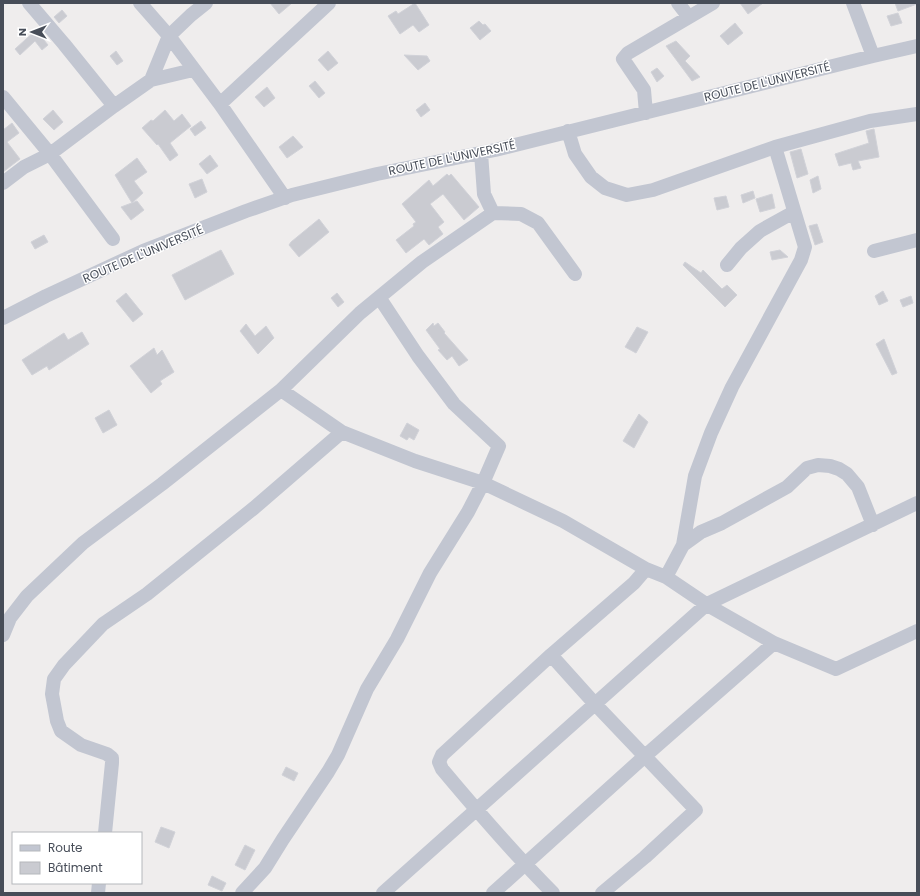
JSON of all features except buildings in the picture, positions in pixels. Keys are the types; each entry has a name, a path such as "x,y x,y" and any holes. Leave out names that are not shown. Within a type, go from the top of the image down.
{"street":[{"path":"29,3 114,106"},
{"path":"140,3 168,36 220,104 285,198"},
{"path":"151,80 168,36 190,15 206,3"},
{"path":"220,104 329,3"},
{"path":"678,3 688,16"},
{"path":"646,113 644,90 624,59 628,53 688,16 713,3"},
{"path":"853,3 872,56"},
{"name":"ROUTE DE L'UNIVERSITÉ","path":"3,318 46,296 143,251 285,198 377,174 481,153 917,46"},
{"path":"3,183 24,167 50,154 151,80 193,70"},
{"path":"3,97 50,154 114,239"},
{"path":"568,131 575,154 591,177 604,188 627,195 653,190 775,147 870,121 917,114"},
{"path":"666,577 683,545 695,476 711,433 732,387 801,260 805,247 775,147"},
{"path":"481,153 484,194 493,213"},
{"path":"727,265 741,248 760,231 794,212"},
{"path":"3,635 7,621 27,596 83,543 162,484 281,390 360,313 422,262 493,213 521,214 538,223 575,274"},
{"path":"874,251 917,240"},
{"path":"242,893 265,868 338,755 367,689 397,639 430,573 468,512 484,483 499,446 454,404 418,356 379,297"},
{"path":"281,390 342,432 416,461 484,483 563,521 646,569 666,577 706,604 774,643 836,669 917,630"},
{"path":"105,832 112,758 107,754 81,745 61,731 57,721 52,694 54,679 64,665 104,624 147,594 254,508 342,432"},
{"path":"683,545 701,532 722,523 787,487 806,468 818,465 830,466 847,474 858,487 873,525"},
{"path":"383,893 706,604 917,503"},
{"path":"553,893 525,865 476,810 442,769 439,762 442,755 551,654 634,583 646,569"},
{"path":"493,893 645,756 774,643"},
{"path":"551,654 595,704 696,810 645,857 602,893"}]}
